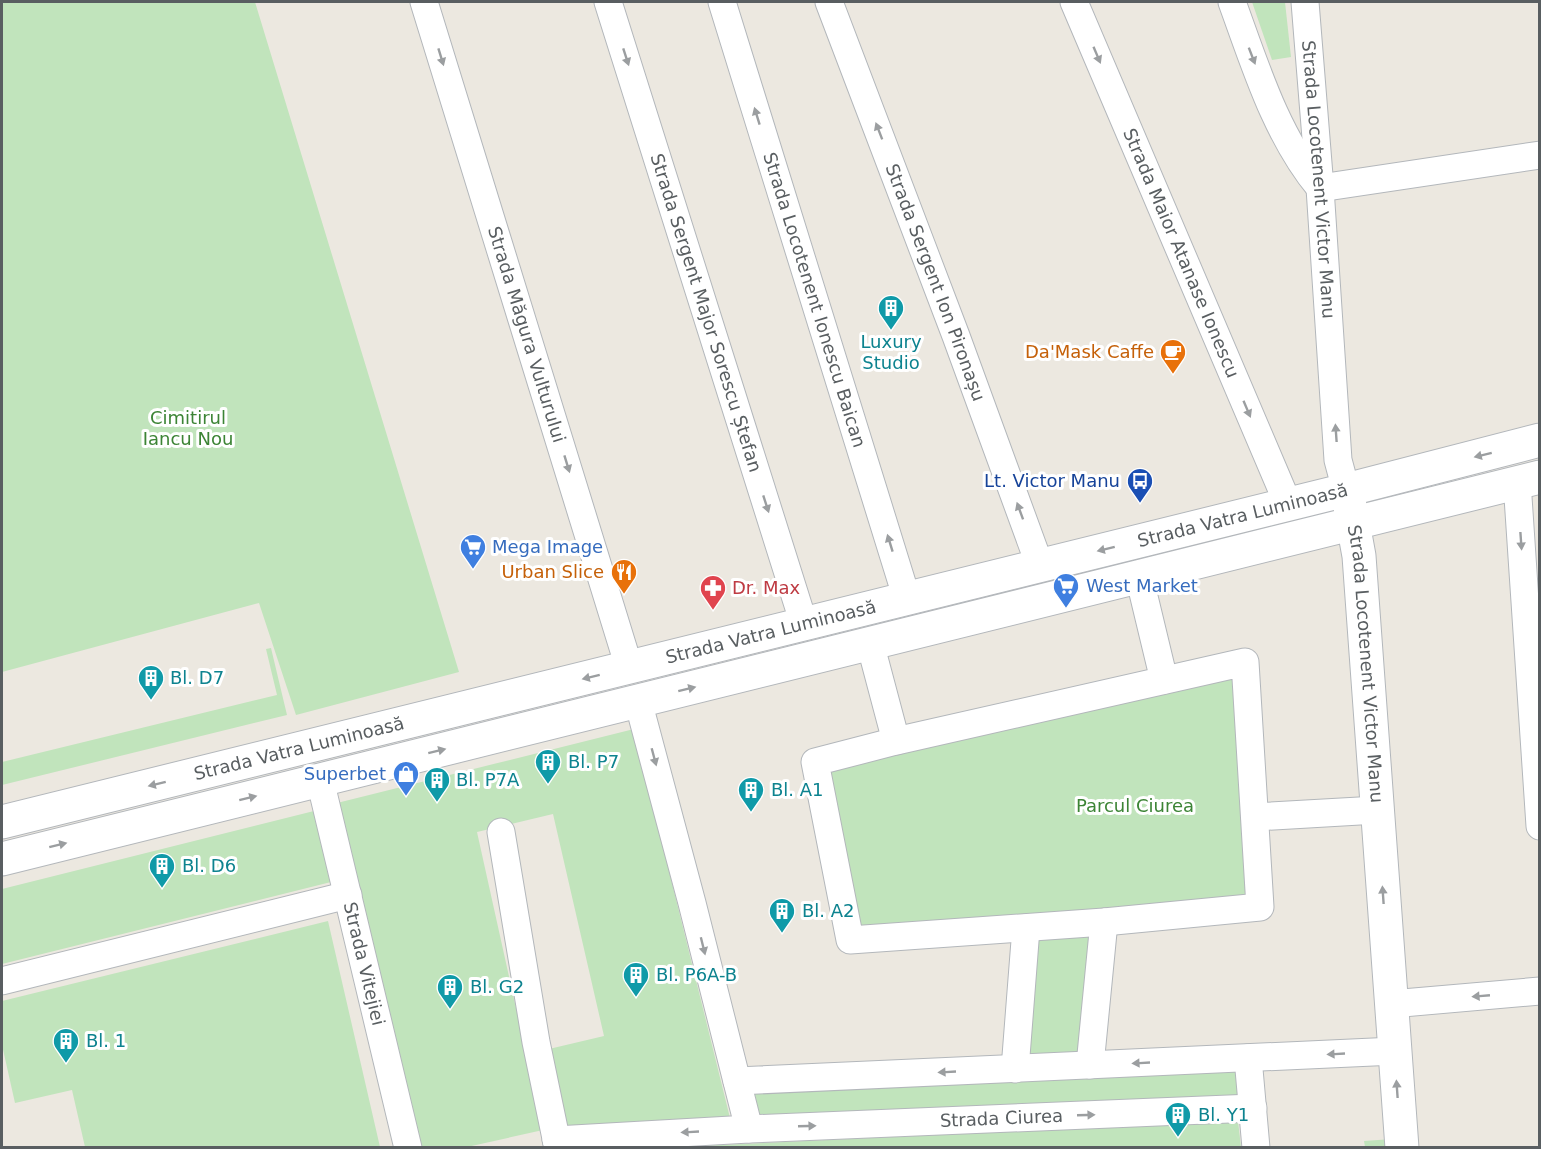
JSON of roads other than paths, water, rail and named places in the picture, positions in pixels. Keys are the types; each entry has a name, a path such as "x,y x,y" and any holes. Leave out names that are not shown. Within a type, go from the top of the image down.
{"street":[{"name":"Strada Măgura Vulturului","path":"424,2 629,667"},
{"name":"Strada Sergent Major Sorescu Ștefan","path":"608,2 804,624"},
{"name":"Strada Locotenent Ionescu Baican","path":"722,2 907,599"},
{"name":"Strada Sergent Ion Pironașu","path":"829,2 956,336 1040,566"},
{"name":"Strada Maior Atanase Ionescu","path":"1074,2 1288,504"},
{"path":"1232,2 1264,86 1293,150 1320,188 1539,155"},
{"name":"Strada Locotenent Victor Manu","path":"1305,2 1338,460 1354,523 1359,556 1402,1148"},
{"name":"Strada Vatra Luminoasă","path":"2,822 1539,441"},
{"name":"Strada Vatra Luminoasă","path":"2,859 1528,480"},
{"path":"1528,480 1539,826"},
{"path":"1139,576 1164,680"},
{"path":"870,643 896,741"},
{"path":"1245,662 1260,907 1104,922 850,940 815,762 896,741 1164,680 1245,662"},
{"path":"629,667 748,1129"},
{"name":"Strada Vitejiei","path":"320,780 408,1148"},
{"path":"1255,817 1377,810"},
{"path":"501,832 536,1041 557,1144"},
{"path":"2,981 348,895"},
{"path":"1090,1065 1104,922"},
{"path":"1015,1068 1026,928"},
{"path":"1391,1004 1539,991"},
{"path":"737,1081 1395,1051"},
{"path":"1248,1058 1256,1148"},
{"name":"Strada Ciurea","path":"557,1144 748,1129 1253,1108"}],"place":[{"name":"Luxury Studio","path":"891,331"},
{"name":"Da'Mask Caffe","path":"1173,375"},
{"name":"Lt. Victor Manu","path":"1140,504"},
{"name":"Mega Image","path":"473,570"},
{"name":"Urban Slice","path":"624,595"},
{"name":"West Market","path":"1066,609"},
{"name":"Dr. Max","path":"713,611"},
{"name":"Bl. D7","path":"151,701"},
{"name":"Bl. P7","path":"548,785"},
{"name":"Superbet","path":"406,797"},
{"name":"Bl. P7A","path":"437,803"},
{"name":"Bl. A1","path":"751,813"},
{"name":"Bl. D6","path":"162,889"},
{"name":"Bl. A2","path":"782,934"},
{"name":"Bl. P6A-B","path":"636,998"},
{"name":"Bl. G2","path":"450,1010"},
{"name":"Bl. 1","path":"66,1064"},
{"name":"Bl. Y1","path":"1178,1138"}],"park label":[{"name":"Cimitirul Iancu Nou","path":"188,428"},
{"name":"Parcul Ciurea","path":"1135,806"}]}
